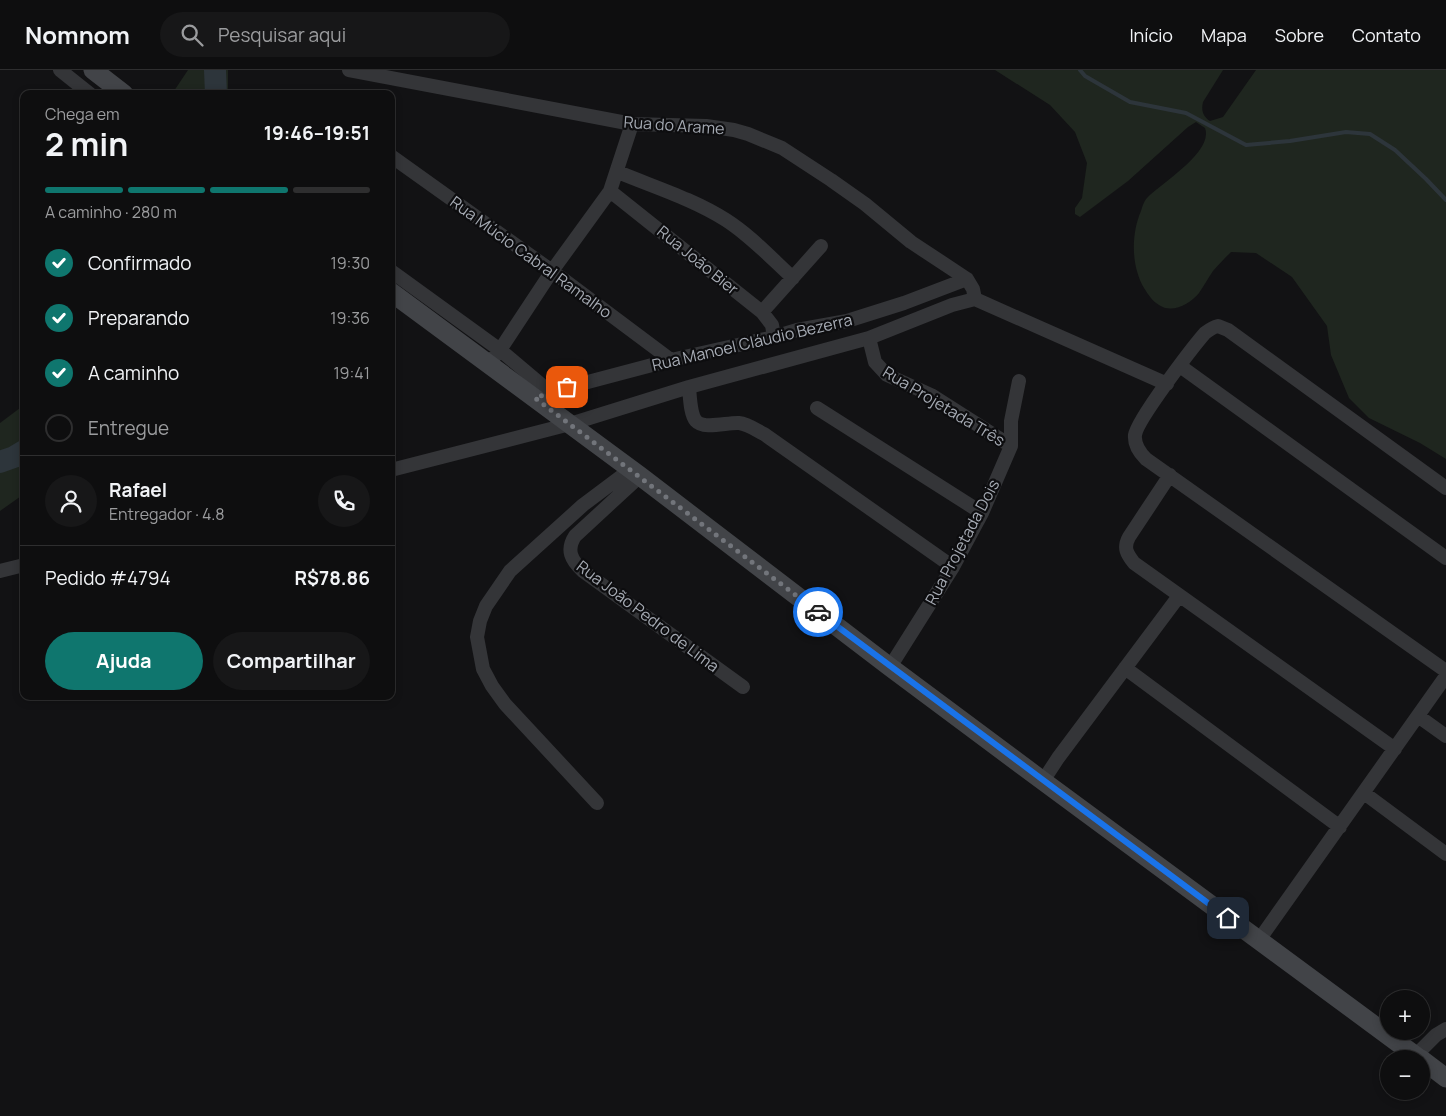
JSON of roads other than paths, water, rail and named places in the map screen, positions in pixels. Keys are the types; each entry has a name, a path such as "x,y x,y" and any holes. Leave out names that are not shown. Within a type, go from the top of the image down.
{"main road":[{"path":"92,70 119,90"},
{"path":"395,295 494,357 542,395 570,424 890,667 1408,1050"},
{"path":"1430,1066 1446,1078"}],"street":[{"path":"60,70 85,90"},
{"name":"Rua do Arame","path":"349,70 632,124 706,126 734,130 782,148 832,180 911,242 967,279"},
{"path":"395,274 494,357 552,270 610,191 618,172 632,124"},
{"name":"Rua Múcio Cabral Ramalho","path":"395,159 552,270 671,360"},
{"path":"618,172 696,204 728,222 752,240 792,278"},
{"name":"Rua João Bier","path":"610,191 762,312 772,325 774,337"},
{"path":"762,312 821,246"},
{"path":"967,279 973,289 975,299"},
{"name":"Rua Manoel Cláudio Bezerra","path":"542,395 671,360 797,330 847,321 904,303 967,279"},
{"path":"395,469 570,424 689,386 869,338 944,308 975,299 1167,384"},
{"path":"1446,488 1221,326 1214,326 1205,333 1141,421 1135,437 1139,452 1146,458 1446,671"},
{"name":"Rua Projetada Três","path":"869,338 875,362 886,375 931,395 1011,446"},
{"path":"1180,366 1446,558"},
{"name":"Rua Projetada Dois","path":"890,667 953,567 982,512 1011,446 1011,421 1019,380"},
{"path":"689,386 695,421 706,426 739,423 764,434 953,567"},
{"path":"817,408 982,512"},
{"path":"597,802 505,704 483,669 477,637 480,621 486,606 510,571 583,505 636,473"},
{"name":"Rua João Pedro de Lima","path":"636,473 571,542 571,558 583,572 743,687"},
{"path":"1170,475 1126,543 1126,550 1134,562 1395,749"},
{"path":"0,571 20,565"},
{"path":"1043,781 1058,758 1179,596"},
{"path":"1125,668 1340,826"},
{"path":"1259,940 1446,676"},
{"path":"1418,716 1446,736"},
{"path":"1364,793 1446,854"},
{"path":"1425,1050 1436,1035 1446,1028"}],"waterway":[{"path":"215,70 216,90"},
{"path":"1080,70 1085,76 1130,102 1186,113 1246,145 1290,141 1346,132 1370,134 1395,150 1446,200"},
{"path":"0,462 20,453"}]}
